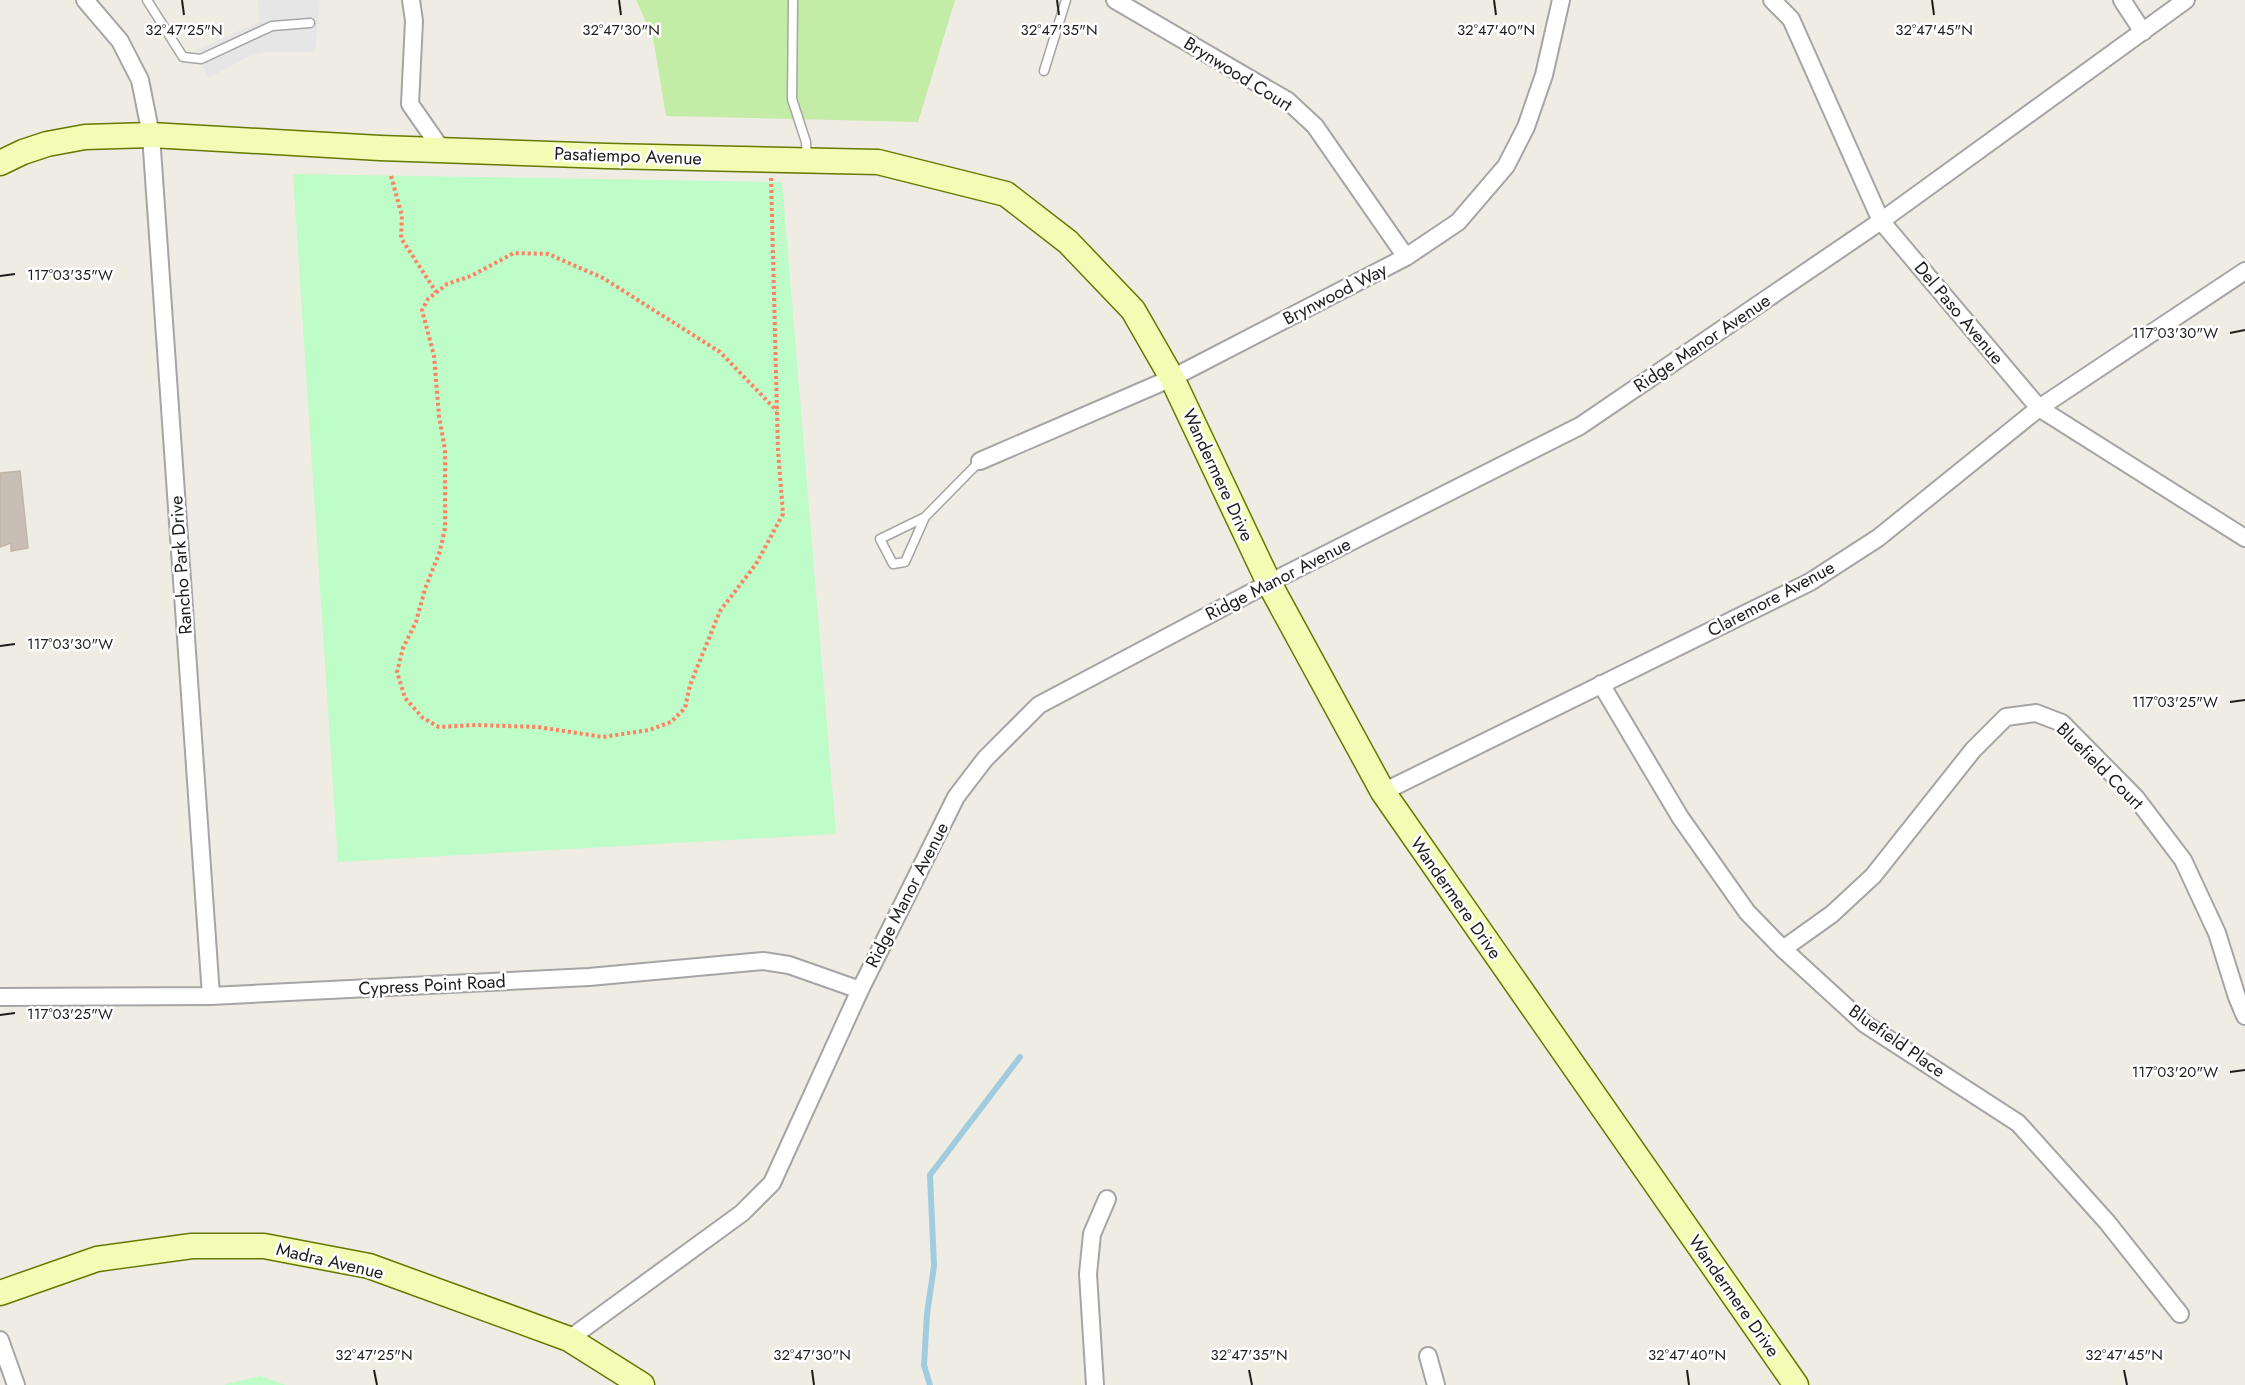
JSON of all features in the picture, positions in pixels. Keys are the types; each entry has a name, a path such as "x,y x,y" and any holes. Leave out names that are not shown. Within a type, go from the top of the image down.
{"street":[{"name":"Rancho Park Drive","path":"85,0 120,41 140,80 151,135 211,996"},
{"path":"411,0 414,21 410,105 442,150"},
{"name":"Brynwood Court","path":"1115,0 1288,101 1315,126 1406,257"},
{"name":"Brynwood Way","path":"980,461 1172,378 1406,257 1458,222 1506,166 1526,127 1544,75 1561,0"},
{"name":"Del Paso Avenue","path":"1772,0 1791,19 1881,221 2039,408 2245,538"},
{"path":"2122,0 2143,32"},
{"name":"Ridge Manor Avenue","path":"569,1339 742,1213 772,1183 860,990 956,797 985,759 1040,705 1269,583 1580,426 1881,221 2186,0"},
{"name":"Pasatiempo Avenue","path":"0,163 31,149 75,138 118,135 442,150 771,160 806,150 878,162 1006,194 1068,242 1133,310 1172,378"},
{"name":"Claremore Avenue","path":"1383,792 1809,582 1878,538 2039,408 2245,271"},
{"name":"Wandermere Drive","path":"1172,378 1269,583 1383,792 1796,1385"},
{"name":"Bluefield Place","path":"1602,684 1680,818 1746,912 1865,1024 2018,1123 2107,1222 2180,1314"},
{"name":"Bluefield Court","path":"1783,949 1832,914 1873,876 1973,750 2006,717 2036,713 2062,723 2136,798 2183,861 2217,933 2245,1016"},
{"name":"Cypress Point Road","path":"0,997 211,996 589,977 763,961 789,965 860,990"},
{"path":"1095,1385 1088,1274 1092,1233 1107,1198"},
{"name":"Madra Avenue","path":"0,1293 98,1259 192,1246 264,1246 369,1266 569,1339 642,1385"},
{"path":"0,1340 16,1385"},
{"path":"1428,1356 1436,1385"}],"lane":[{"path":"147,0 183,57 201,59 272,26 310,23"},
{"path":"793,0 792,99 806,150"},
{"path":"1044,71 1066,0"},
{"path":"925,517 905,562 893,564 880,539 925,517 980,461"}],"path":[{"path":"771,160 770,216 783,514 756,564 720,611 690,685 685,708 670,722 649,730 603,737 538,728 476,725 439,727 423,718 405,698 397,672 403,648 416,622 440,551 445,528 445,450 439,416 434,356 422,310 428,298 447,284 471,276 514,253 548,254 603,278 720,352 777,411"},
{"path":"391,176 402,216 401,238 436,292"}],"green space":[{"path":"636,0 955,0 918,122 666,116 653,37"},
{"path":"293,174 782,182 836,834 338,862"},
{"path":"260,1376 286,1385 223,1385"}],"shaded area":[{"path":"258,0 320,0 315,52 265,52 247,57 209,78 194,51 259,22"}],"building":[{"path":"20,471 28,548 11,551 11,543 0,547 0,473"}],"waterway":[{"path":"930,1385 924,1365 927,1314 934,1266 930,1175 1020,1057"}]}
